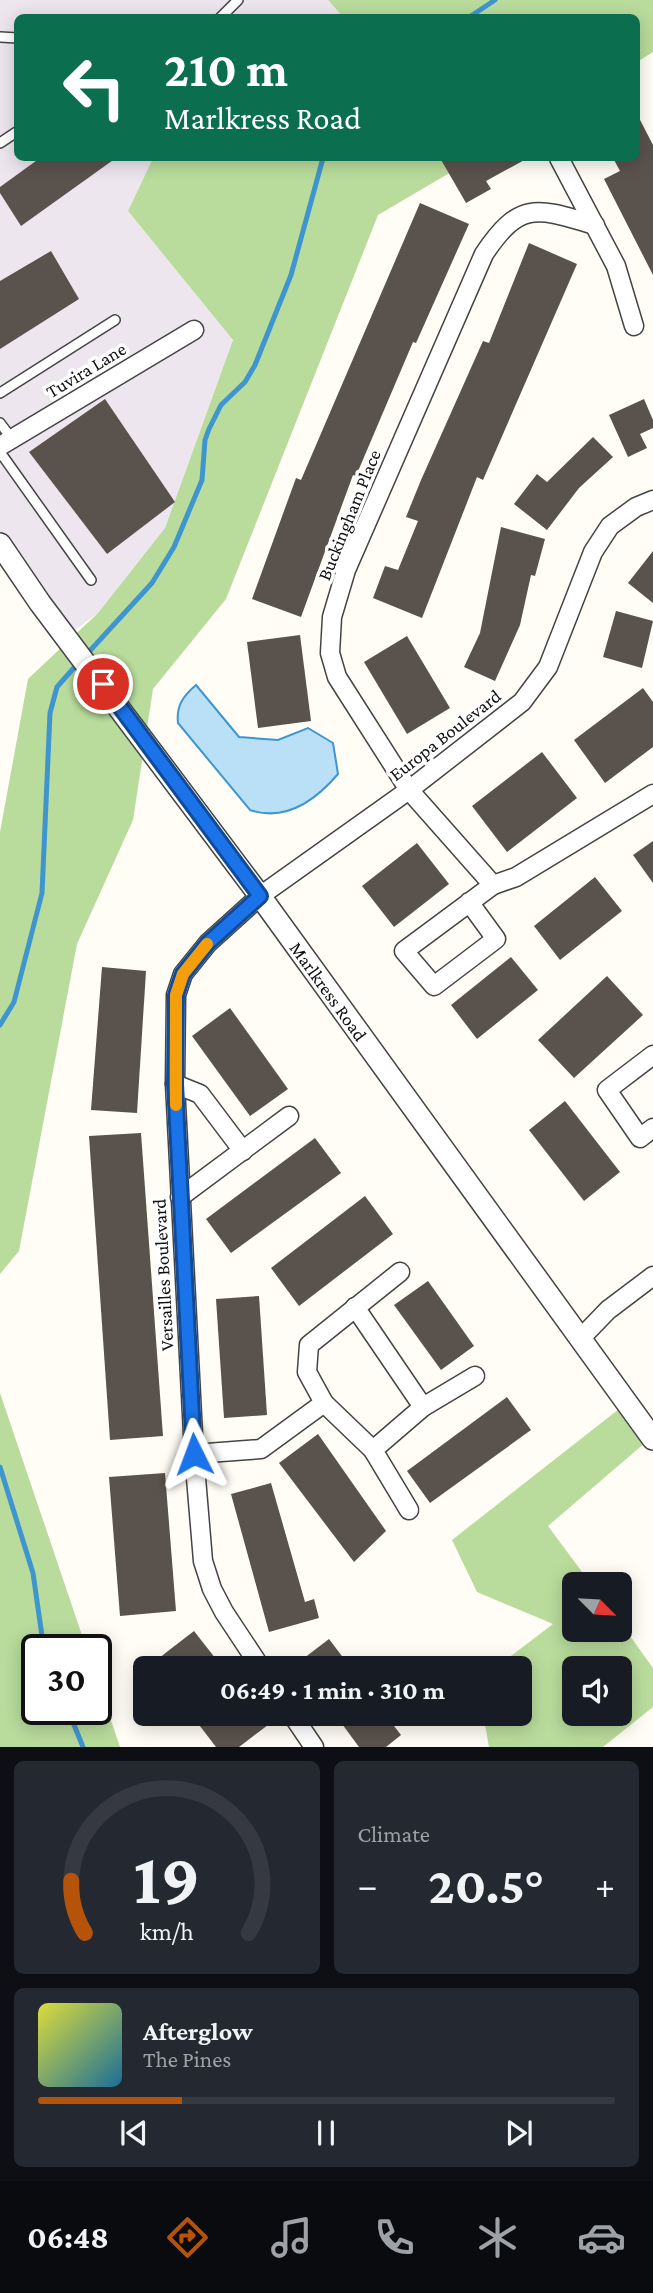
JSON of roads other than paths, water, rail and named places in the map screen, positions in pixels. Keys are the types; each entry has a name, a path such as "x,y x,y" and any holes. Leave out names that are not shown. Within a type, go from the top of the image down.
{"street":[{"path":"561,161 616,267 634,326"},
{"name":"Buckingham Place","path":"493,885 409,790 337,677 330,653 332,617 346,570 484,254 502,227 521,214 549,212 594,225"},
{"name":"Tuvira Lane","path":"4,445 194,330"},
{"name":"Europa Boulevard","path":"260,896 409,790 522,702 548,667 593,552 610,526 636,507 653,499"},
{"name":"Marlkress Road","path":"0,544 59,629 95,672 260,896 653,1439"},
{"path":"470,902 496,939 434,986 404,951 470,902 493,885 516,877 653,794"},
{"name":"Versailles Boulevard","path":"254,1656 212,1589 203,1561 194,1454 175,1084 176,995 183,974 208,943 260,896"},
{"path":"653,1055 607,1090 640,1138 653,1128"},
{"path":"175,1084 200,1094 243,1151"},
{"path":"180,1196 289,1116"},
{"path":"400,1272 309,1345 307,1372 324,1403 373,1450 409,1510"},
{"path":"580,1339 608,1310 653,1276"},
{"path":"355,1307 423,1407"},
{"path":"373,1450 423,1407 475,1376"},
{"path":"194,1454 261,1449 324,1403"},
{"path":"298,1726 307,1744"}],"lane":[{"path":"224,14 238,1"},
{"path":"0,393 115,320"},
{"path":"0,423 4,445 91,580"}],"water":[{"path":"196,685 239,737 278,740 308,728 333,743 338,774 320,793 299,807 276,813 250,810 178,723 181,702"}],"waterway":[{"path":"474,14 495,0"},
{"path":"86,655 152,583 174,547 202,480 205,440 209,429 221,405 245,382 255,365 291,275 322,161"},
{"path":"0,1025 14,1002 42,893 50,713 57,687 79,662"},
{"path":"0,1467 33,1573 42,1634"},
{"path":"74,1725 83,1747"}]}
